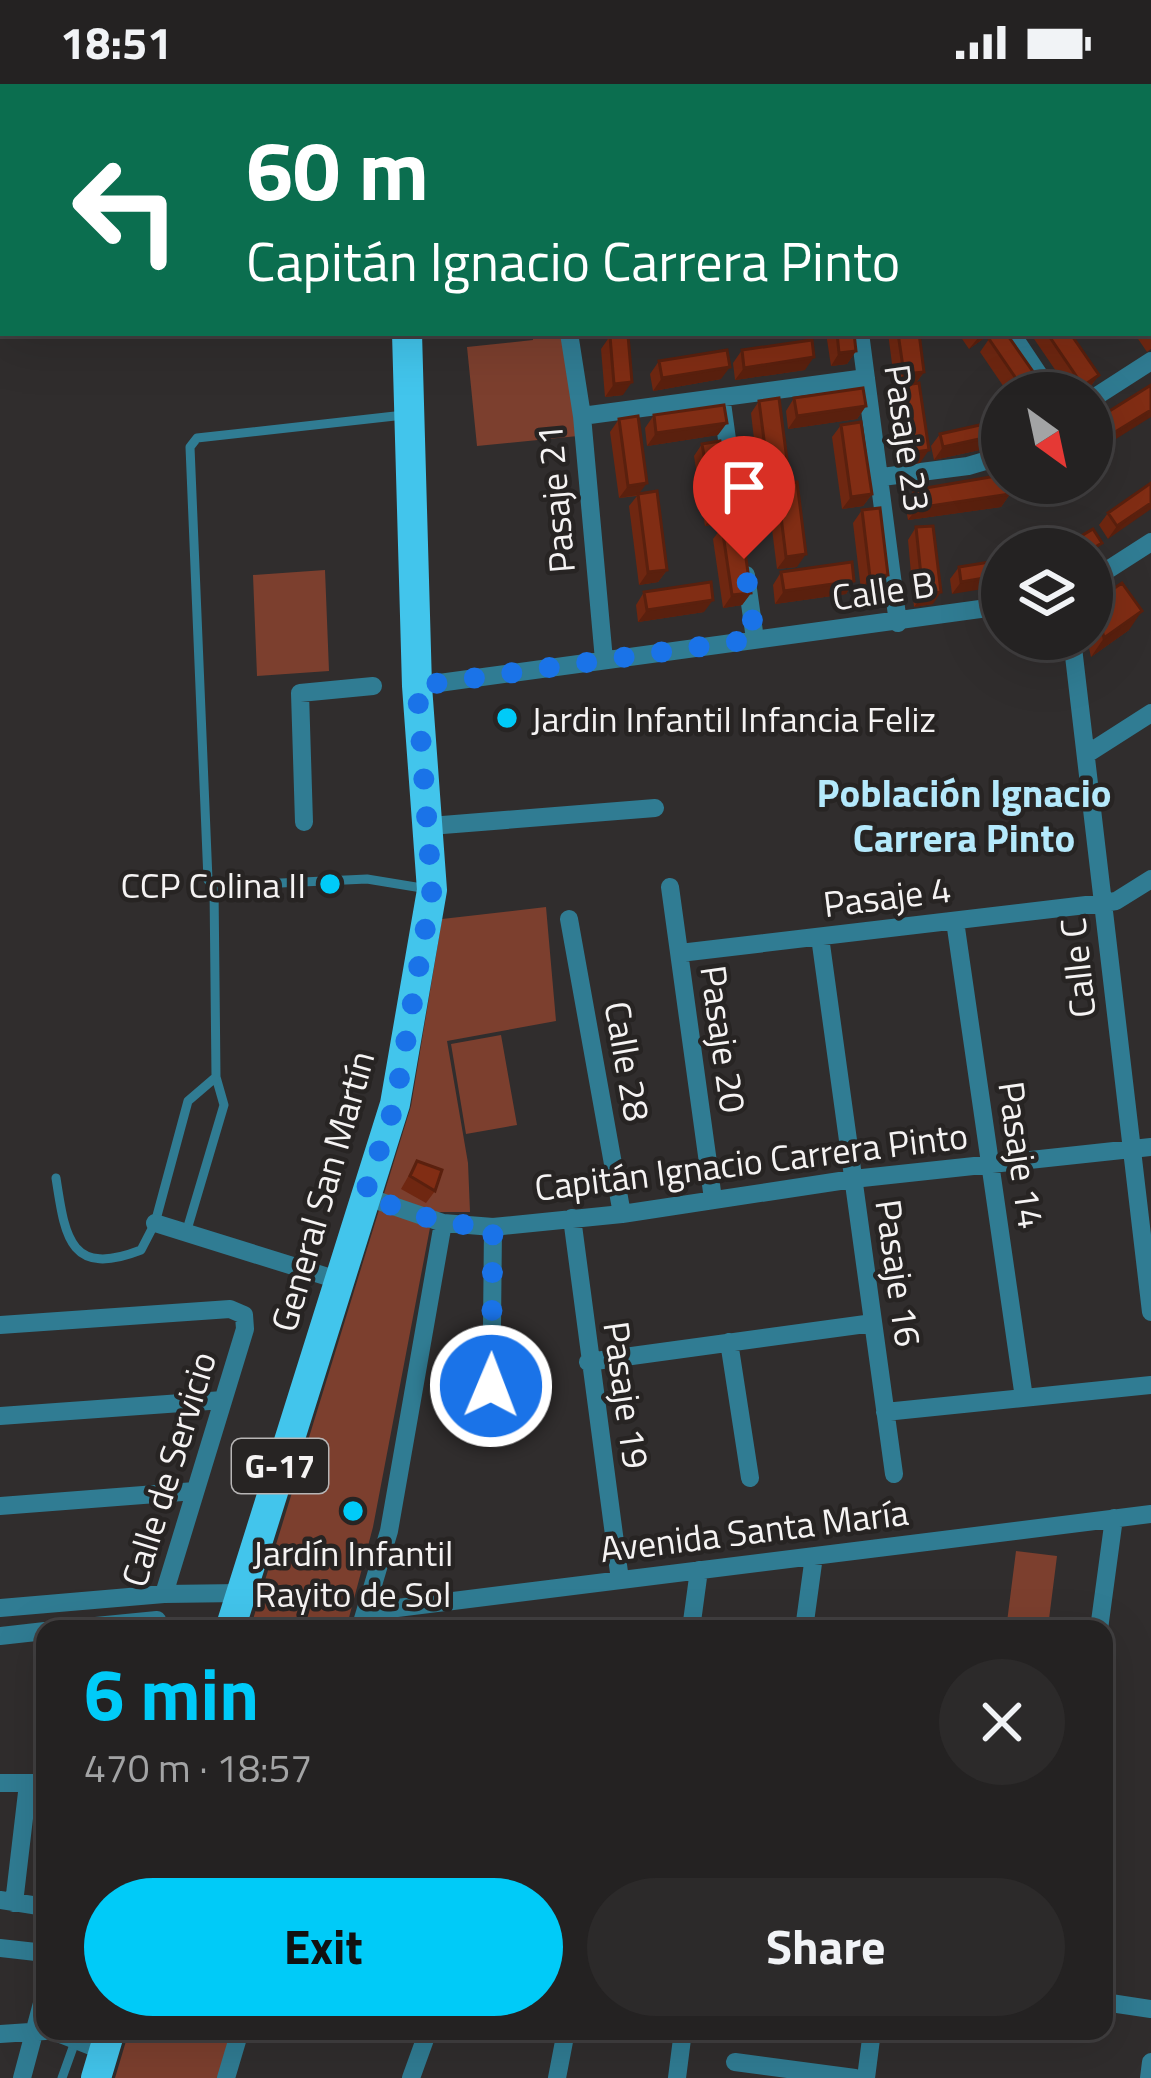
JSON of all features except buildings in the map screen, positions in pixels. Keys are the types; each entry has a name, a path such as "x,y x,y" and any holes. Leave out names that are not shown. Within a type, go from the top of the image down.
{"main road":[{"name":"General San Martín","path":"232,1620 395,1104 432,890 417,686 407,336"}],"street":[{"name":"Pasaje 21","path":"569,336 604,660"},
{"name":"Pasaje 23","path":"860,336 898,623"},
{"path":"1013,336 1037,372"},
{"path":"1113,385 1151,361"},
{"path":"581,416 866,378"},
{"path":"721,398 755,639"},
{"path":"882,477 981,462"},
{"path":"1113,566 1151,542"},
{"name":"Calle B","path":"417,686 981,609"},
{"name":"Calle C","path":"1075,660 1151,1312"},
{"path":"304,822 300,693 373,686"},
{"path":"1087,754 1151,712"},
{"path":"430,826 655,808"},
{"name":"Pasaje 4","path":"680,953 1116,901 1151,879"},
{"name":"Pasaje 20","path":"670,886 712,1199"},
{"name":"Calle 28","path":"569,919 622,1214"},
{"name":"Pasaje 14","path":"955,921 1024,1398"},
{"name":"Pasaje 16","path":"820,937 893,1474"},
{"name":"Capitán Ignacio Carrera Pinto","path":"364,1196 443,1223 493,1227 622,1214 853,1179 1151,1147"},
{"name":"Pasaje 19","path":"572,1218 620,1580"},
{"path":"155,1223 338,1280"},
{"path":"363,1620 388,1531 443,1223"},
{"path":"491,1426 493,1227"},
{"name":"Calle de Servicio","path":"0,1325 230,1309 244,1316 164,1594"},
{"path":"589,1362 873,1323"},
{"path":"729,1342 750,1478"},
{"path":"885,1412 1151,1385"},
{"path":"0,1416 223,1400"},
{"path":"0,1506 195,1491"},
{"name":"Avenida Santa María","path":"363,1620 620,1580 1151,1514"},
{"path":"1100,1620 1114,1518"},
{"path":"805,1620 814,1556"},
{"path":"692,1620 699,1570"},
{"path":"0,1608 164,1594 240,1593"},
{"path":"0,1636 36,1632"},
{"path":"0,1783 36,1783"},
{"path":"7,1902 36,1787"},
{"path":"0,1948 36,1952"},
{"path":"1113,2003 1151,2008"},
{"path":"0,2035 36,2032"},
{"path":"22,2078 41,2040"},
{"path":"226,2078 237,2040"},
{"path":"411,2078 425,2040"},
{"path":"557,2078 564,2040"},
{"path":"677,2078 682,2040"},
{"path":"866,2078 871,2040"},
{"path":"735,2062 855,2078"},
{"path":"1149,2078 1151,2062"}],"lane":[{"path":"186,1233 224,1105 216,1077 214,886 208,880 190,447 197,438 410,415"},
{"path":"214,886 367,879 432,890"},
{"path":"56,1178 63,1228 71,1246 114,1261 142,1250 155,1223 188,1101 216,1077"},
{"name":"Calle de Servicio","path":"157,1620 164,1594"},
{"path":"62,2078 97,2050"}],"shaded area":[{"path":"533,336 565,336 578,436 477,446 467,347 533,340"},
{"path":"325,570 329,671 257,676 253,575"},
{"path":"546,907 556,1021 447,1041 468,1163 470,1212 433,1212 373,1527 348,1620 253,1620 411,1106 442,919"},
{"path":"501,1035 517,1125 466,1134 451,1044"},
{"path":"1016,1551 1057,1556 1049,1620 1007,1620"},
{"path":"126,2040 233,2040 222,2078 115,2078"}],"place":[{"name":"Jardin Infantil Infancia Feliz","path":"507,718"},
{"name":"CCP Colina II","path":"330,884"},
{"name":"Jardín Infantil Rayito de Sol","path":"353,1511"}],"district":[{"name":"Población Ignacio Carrera Pinto","path":"964,814"}],"route":[{"path":"491,1386 493,1227 443,1223 364,1196 395,1104 432,890 417,686 755,639 744,559"}]}
